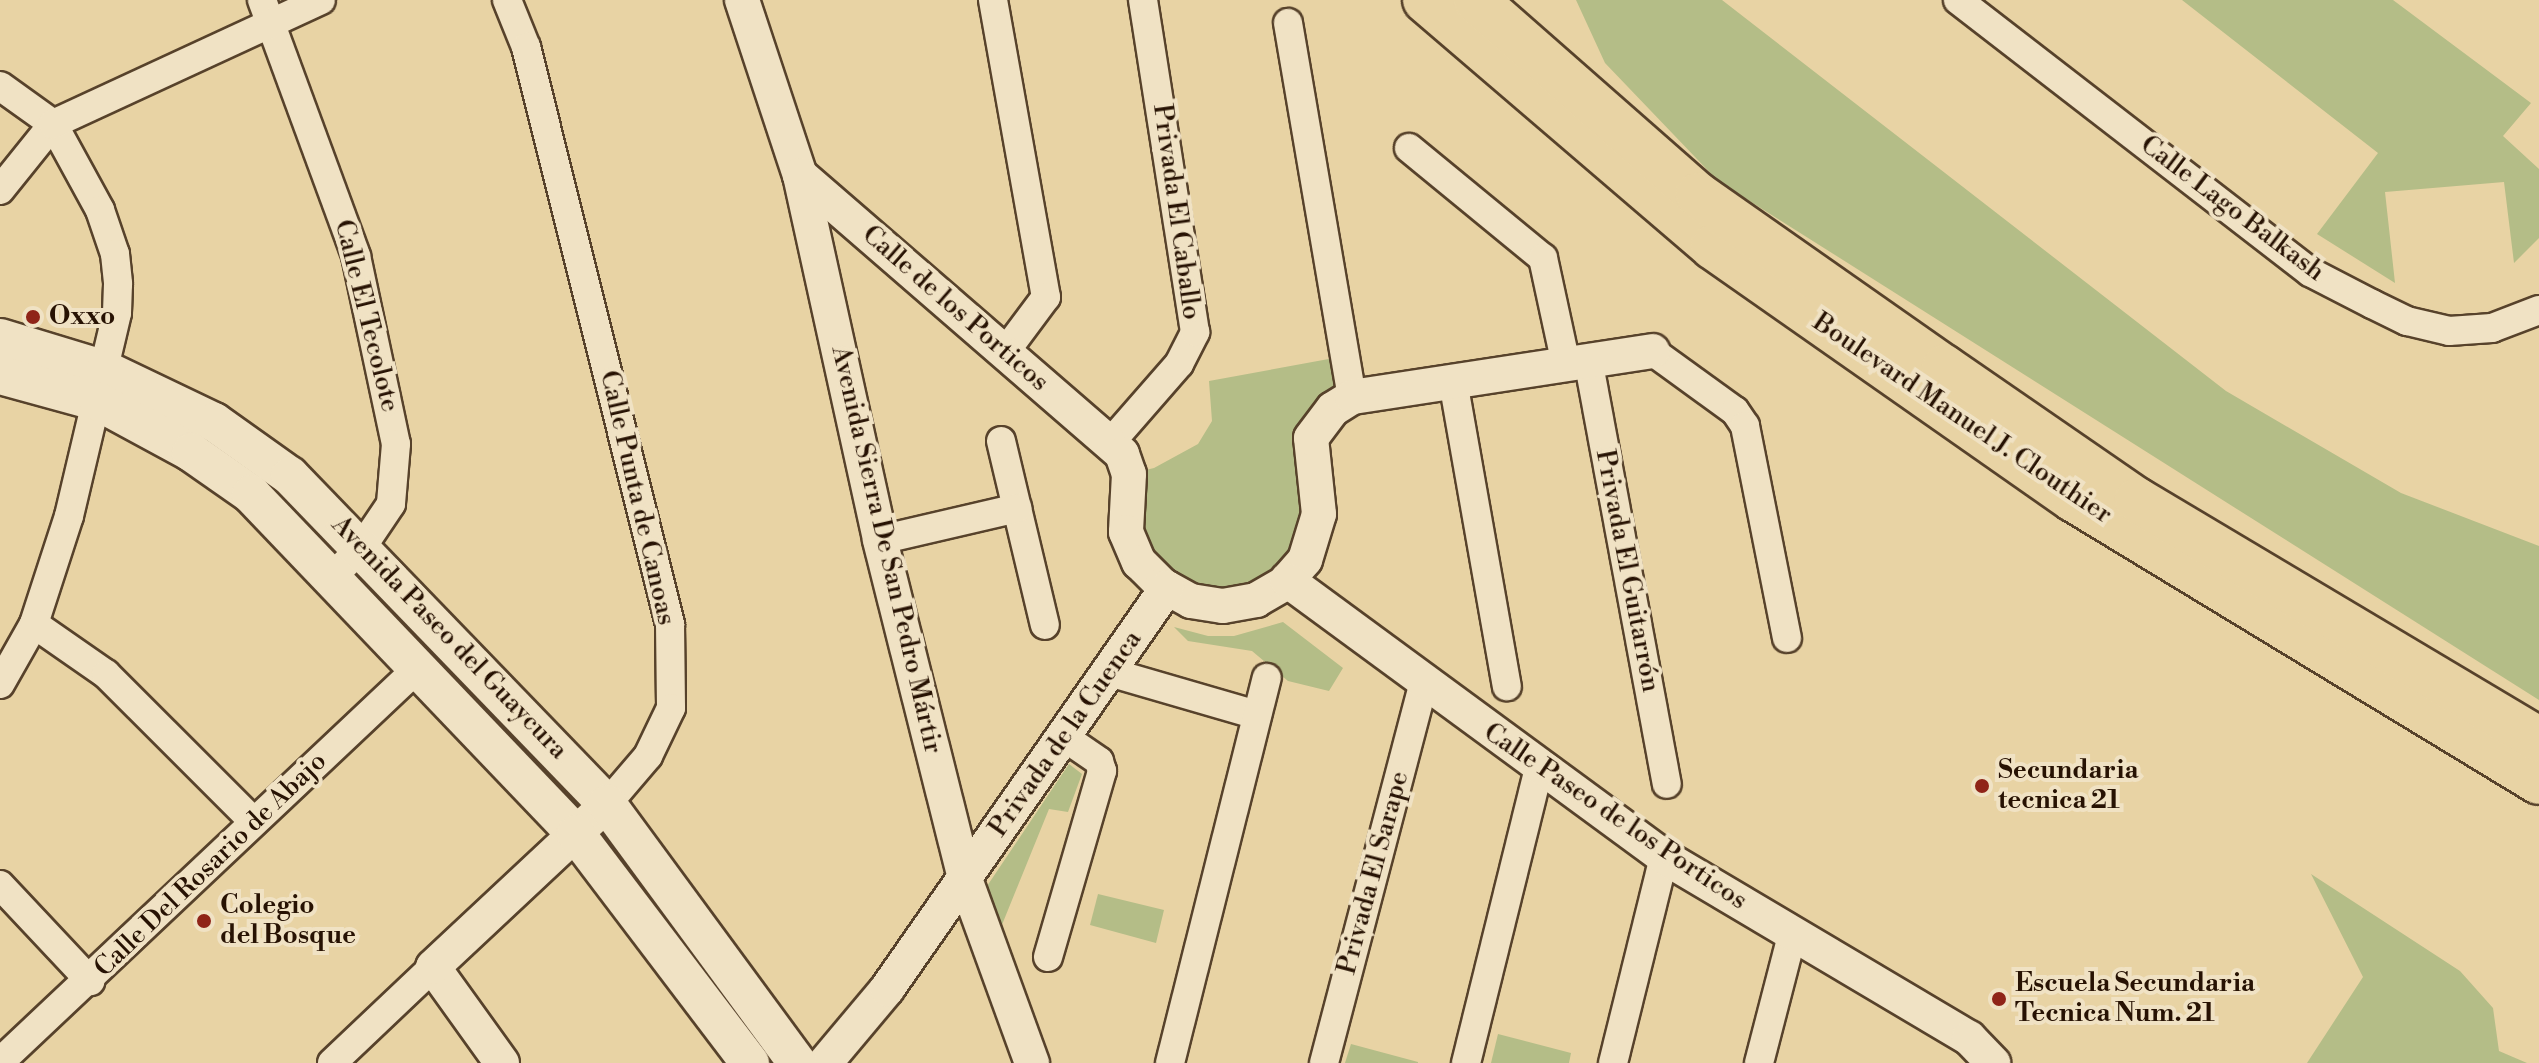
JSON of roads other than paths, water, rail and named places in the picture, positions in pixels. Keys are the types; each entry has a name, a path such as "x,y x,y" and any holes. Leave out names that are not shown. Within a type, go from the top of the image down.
{"main road":[{"name":"Boulevard Manuel J. Clouthier","path":"1425,0 1713,247 2073,499 2539,782"},
{"name":"Boulevard Manuel J. Clouthier","path":"1476,0 1698,195 1918,349 2137,500 2539,740"},
{"name":"Avenida Paseo del Guaycura","path":"0,338 102,386 214,422 290,476 362,547 607,804 797,1063"},
{"name":"Avenida Paseo del Guaycura","path":"0,375 102,386 251,494 420,666 576,834 750,1063"}],"street":[{"path":"0,190 53,124 267,10 321,0"},
{"name":"Calle Punta de Canoas","path":"332,1063 607,804 648,756 671,708 670,624 526,47 507,0"},
{"name":"Avenida Sierra De San Pedro Mártir","path":"742,0 800,175 880,540 965,879 1032,1063"},
{"path":"993,0 1046,297 1005,352"},
{"name":"Privada El Caballo","path":"1110,443 1179,364 1195,332 1143,0"},
{"name":"Calle Lago Balkash","path":"1958,0 2310,272 2407,321 2449,331 2492,328 2539,310"},
{"name":"Calle El Tecolote","path":"267,10 356,256 396,444 391,504 362,547 333,576"},
{"path":"1288,23 1352,397"},
{"path":"0,86 53,124 100,210 115,254 117,313 69,516 34,624 0,684"},
{"name":"Privada El Guitarrón","path":"1409,148 1543,258 1577,361 1667,784"},
{"name":"Calle de los Porticos","path":"800,175 1110,443"},
{"path":"1110,443 1128,463 1126,532 1139,562 1167,588 1191,601 1223,606 1256,600 1287,580 1305,560 1318,530 1311,438 1333,409 1352,397 1652,351 1735,411 1745,426 1787,638"},
{"path":"1453,381 1507,686"},
{"path":"1001,441 1045,625"},
{"path":"880,540 1017,508"},
{"name":"Calle Paseo de los Porticos","path":"1287,580 1539,769 1664,857 1969,1038 1993,1063"},
{"name":"Privada de la Cuenca","path":"965,879 1167,588"},
{"path":"34,624 106,674 254,822"},
{"name":"Calle Del Rosario de Abajo","path":"0,1062 90,981 420,666"},
{"path":"1109,672 1257,715"},
{"path":"1170,1063 1267,678"},
{"name":"Privada El Sarape","path":"1324,1063 1424,683"},
{"path":"1048,957 1102,771 1099,761 1064,737"},
{"path":"1466,1063 1539,769"},
{"path":"1613,1063 1664,857"},
{"path":"825,1063 887,989 965,879"},
{"path":"0,885 90,981"},
{"path":"1759,1063 1792,935"},
{"path":"433,967 502,1063"}],"place":[{"name":"Oxxo","path":"33,317"},
{"name":"Secundaria tecnica 21","path":"1982,786"},
{"name":"Colegio del Bosque","path":"204,921"},
{"name":"Escuela Secundaria Tecnica Num. 21","path":"1999,999"}]}
